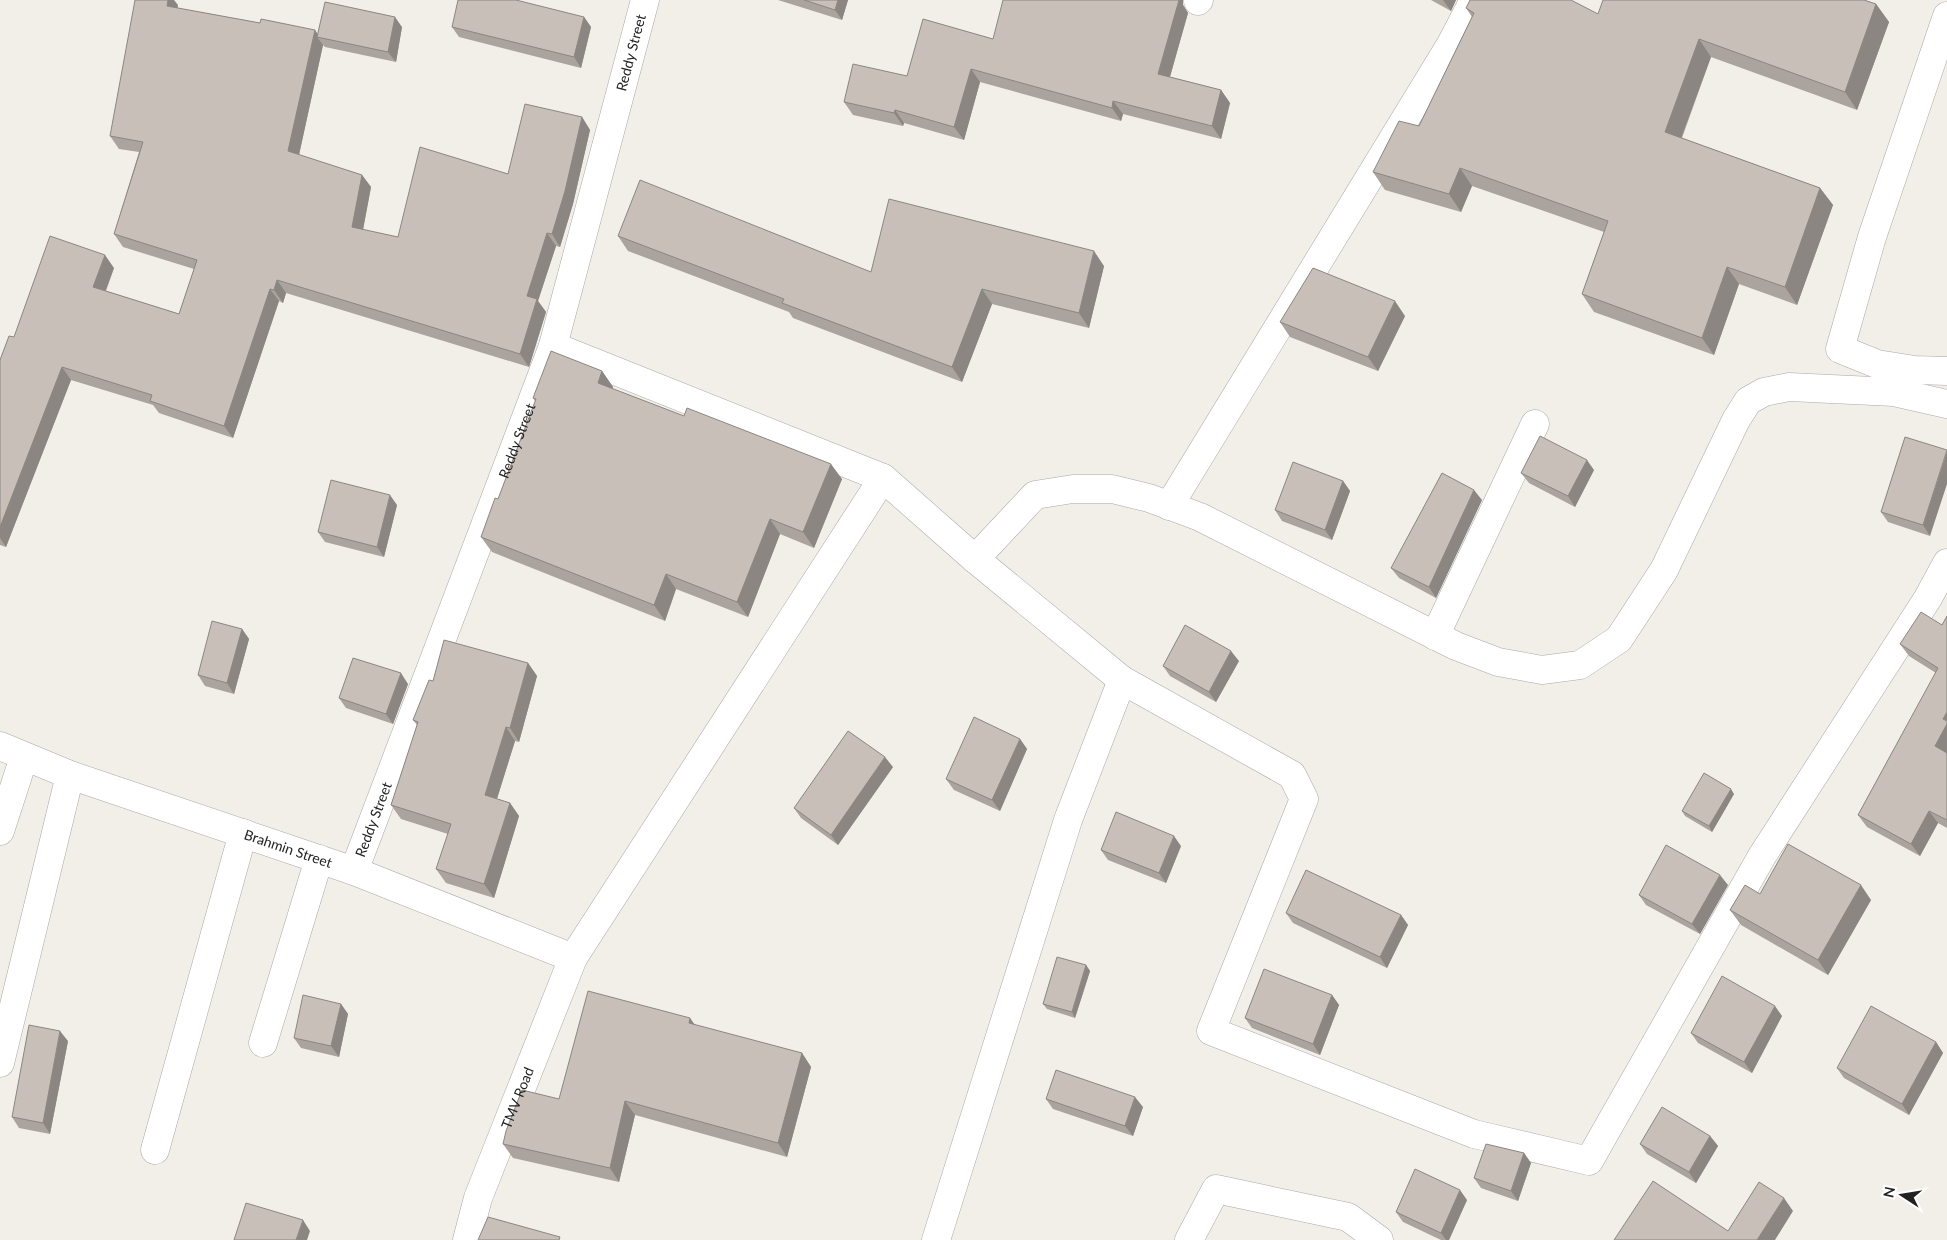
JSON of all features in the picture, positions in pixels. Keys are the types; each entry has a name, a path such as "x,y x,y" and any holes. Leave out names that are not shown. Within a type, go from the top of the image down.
{"street":[{"name":"Reddy Street","path":"354,871 554,346 645,0"},
{"path":"1169,506 1451,44 1474,0"},
{"path":"1947,16 1937,81 1872,237 1840,349 1877,364 1915,370 1947,371"},
{"path":"554,346 883,478 974,559 1122,680 1292,775 1304,799 1211,1031 1474,1134 1589,1161 1762,856 1928,598 1947,563"},
{"path":"974,559 1035,496 1073,489 1112,489 1149,498 1200,517 1435,636 1498,662 1542,670 1580,665 1619,638 1664,570 1736,420 1748,401 1764,392 1789,388 1894,392 1947,404"},
{"path":"1435,636 1535,424"},
{"name":"TMV Road","path":"467,1240 478,1198 573,958 883,478"},
{"path":"936,1240 1068,820 1122,680"},
{"path":"0,831 12,752"},
{"name":"Brahmin Street","path":"12,752 70,775 354,871 573,958"},
{"path":"0,1064 70,775"},
{"path":"155,1150 243,833"},
{"path":"263,1043 319,859"},
{"path":"1189,1240 1216,1189 1348,1217 1379,1240"}],"building":[{"path":"135,0 168,0 167,6 260,23 261,19 315,30 288,151 362,175 352,227 398,237 420,147 508,174 525,104 582,117 565,191 552,234 547,233 527,296 537,299 520,354 277,280 274,290 270,289 224,426 150,401 152,395 62,367 0,527 0,360 9,336 14,337 50,236 105,255 93,287 179,314 197,260 114,234 143,142 110,136"},
{"path":"458,0 516,0 584,17 574,57 452,27"},
{"path":"804,0 838,0 835,10"},
{"path":"1003,0 1179,0 1158,74 1221,90 1212,126 1113,101 1112,108 971,69 954,127 895,110 894,113 844,102 853,64 907,76 923,19 993,39"},
{"path":"1470,0 1571,0 1598,14 1603,0 1864,0 1876,4 1845,92 1699,39 1665,132 1820,188 1785,287 1727,267 1702,338 1582,294 1608,221 1460,168 1449,194 1373,172 1399,121 1419,126 1474,13 1466,8"},
{"path":"325,2 395,17 388,52 317,37"},
{"path":"640,180 871,272 889,199 1094,251 1079,313 982,289 952,367 782,303 784,299 618,236"},
{"path":"1313,268 1395,301 1368,357 1280,322"},
{"path":"551,351 602,371 598,383 684,416 687,408 831,464 803,532 770,519 737,602 666,574 654,605 481,537 495,498 498,499 536,399 533,398"},
{"path":"1540,436 1587,460 1568,496 1521,473"},
{"path":"1905,437 1947,450 1923,525 1881,512"},
{"path":"1293,462 1343,481 1325,530 1275,510"},
{"path":"1442,473 1474,490 1429,587 1391,568"},
{"path":"331,480 390,495 377,547 318,532"},
{"path":"1921,612 1942,625 1947,616 1947,712 1943,719 1947,721 1947,724 1935,746 1947,753 1947,820 1929,811 1911,844 1858,815 1938,668 1900,644"},
{"path":"212,621 242,629 227,683 198,675"},
{"path":"1185,625 1231,651 1209,692 1163,666"},
{"path":"444,640 528,663 510,728 506,727 485,795 510,803 484,884 436,869 451,824 391,805 418,722 413,720 429,680 433,681"},
{"path":"353,658 401,673 386,714 339,698"},
{"path":"974,717 1020,739 992,800 946,779"},
{"path":"848,731 885,757 831,835 794,808"},
{"path":"1704,773 1731,789 1709,826 1682,811"},
{"path":"1116,812 1174,836 1159,873 1101,850"},
{"path":"1788,844 1861,885 1818,960 1730,910 1745,885 1760,894"},
{"path":"1666,845 1720,875 1692,924 1639,895"},
{"path":"1306,870 1401,915 1380,957 1286,913"},
{"path":"1057,957 1086,965 1072,1012 1043,1004"},
{"path":"1264,969 1332,995 1313,1044 1245,1018"},
{"path":"1722,976 1775,1006 1744,1062 1691,1033"},
{"path":"588,991 690,1018 689,1023 802,1053 778,1143 625,1101 610,1168 503,1144 522,1090 559,1099"},
{"path":"303,995 341,1004 331,1046 294,1038"},
{"path":"1871,1006 1936,1042 1902,1104 1837,1068"},
{"path":"29,1025 60,1031 43,1123 12,1117"},
{"path":"1056,1070 1135,1097 1125,1126 1046,1099"},
{"path":"1662,1107 1710,1136 1689,1172 1640,1144"},
{"path":"1486,1144 1524,1153 1511,1191 1474,1178"},
{"path":"1415,1169 1460,1190 1441,1233 1396,1212"},
{"path":"1653,1181 1728,1231 1759,1182 1784,1198 1757,1240 1614,1240"},
{"path":"246,1203 303,1220 296,1240 234,1240"},
{"path":"488,1217 560,1237 559,1240 478,1240"}]}
